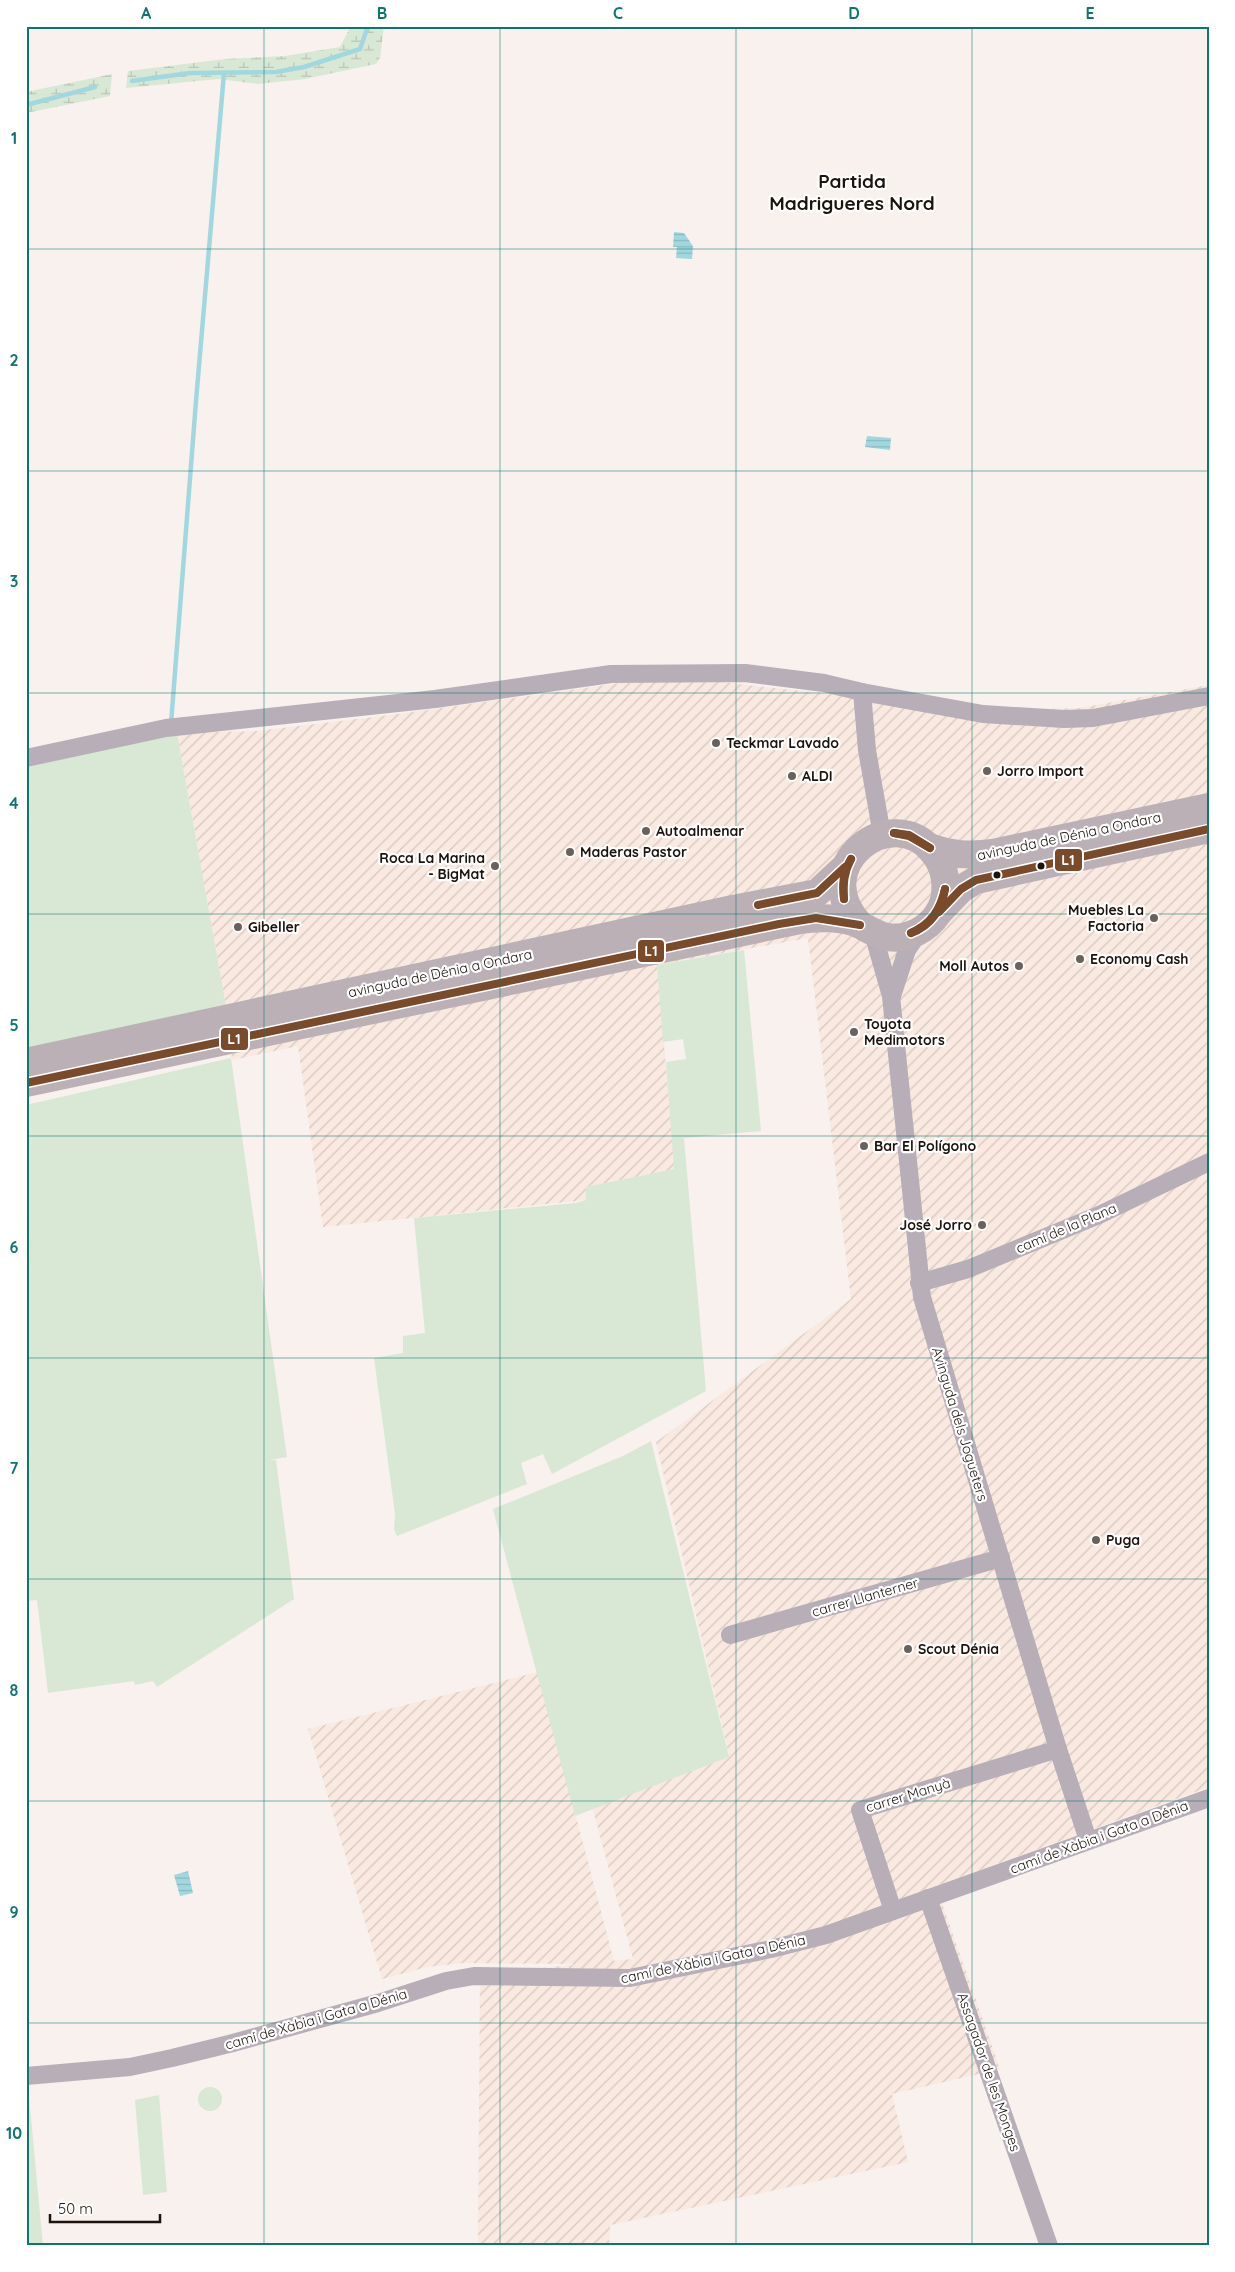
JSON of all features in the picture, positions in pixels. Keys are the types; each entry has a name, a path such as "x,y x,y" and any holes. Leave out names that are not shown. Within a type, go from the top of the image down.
{"main road":[{"name":"avinguda de Dénia a Ondara","path":"929,847 943,852 968,856 993,853 1209,807"},
{"name":"avinguda de Dénia a Ondara","path":"939,912 961,889 976,880 1209,830"},
{"path":"903,834 917,838 929,847 940,860 946,877 945,895 939,912 920,931 897,938 866,929 845,904 842,892 845,867 858,848 871,838 882,835 903,834"},
{"name":"avinguda de Dénia a Ondara","path":"26,1062 724,911 817,893 845,867"},
{"name":"avinguda de Dénia a Ondara","path":"26,1083 779,924 816,918 866,929"}],"street":[{"path":"26,758 183,726 443,698 611,674 745,673 824,683 862,692 982,714 1064,719 1093,718 1209,696"},
{"path":"862,692 867,750 882,835"},
{"name":"Avinguda dels Jogueters","path":"866,929 892,996 919,1283 1058,1749 1088,1840"},
{"name":"Avinguda dels Jogueters","path":"892,996 908,950 920,931"},
{"name":"camí de la Plana","path":"919,1283 968,1269 1099,1215 1209,1162"},
{"name":"carrer Llanterner","path":"730,1635 1001,1558"},
{"name":"carrer Manyà","path":"893,1911 860,1810 1058,1749"},
{"name":"camí de Xàbia i Gata a Dénia","path":"26,2076 130,2067 172,2058 268,2034 378,2003 446,1981 465,1978 630,1978 771,1949 826,1935 1209,1798"},
{"name":"Assagador de les Monges","path":"928,1898 1049,2246"}],"shaded area":[{"path":"699,680 860,697 929,712 1079,708 1209,685 1209,1787 936,1886 1000,2069 892,2094 908,2162 610,2225 609,2246 478,2246 480,1974 573,1964 463,1963 427,1967 382,1979 308,1729 538,1672 614,1961 633,1959 592,1806 729,1756 656,1442 851,1299 808,938 657,965 675,1169 586,1187 586,1200 323,1227 298,1046 232,1060 226,1006 177,733 257,731 398,714 620,683"}],"green space":[{"path":"351,26 384,26 380,58 376,64 305,79 258,84 218,79 126,88 128,71 225,59 285,56 340,47"},
{"path":"112,74 110,96 26,113 26,92"},
{"path":"177,733 226,1006 26,1048 26,766"},
{"path":"744,950 761,1131 684,1138 706,1391 552,1474 543,1454 521,1463 527,1484 397,1536 394,1529 395,1514 374,1358 403,1353 403,1336 425,1333 414,1218 576,1203 586,1200 586,1187 674,1169 666,1062 686,1059 683,1039 663,1042 657,965"},
{"path":"231,1058 287,1457 269,1460 276,1460 294,1599 157,1687 153,1681 135,1685 134,1681 48,1693 37,1600 26,1601 26,1105"},
{"path":"651,1441 729,1757 575,1816 493,1509 623,1456"},
{"path":"26,2085 28,2085 43,2246 26,2246"},
{"path":"210,2087 219,2090 222,2099 219,2108 210,2111 201,2108 198,2099 201,2090"},
{"path":"159,2095 167,2192 143,2195 135,2100"}],"water":[{"path":"674,232 684,233 693,246 692,259 676,258 677,247 673,247"},
{"path":"867,436 891,438 890,450 865,447"},
{"path":"188,1871 193,1893 180,1896 174,1875"}],"waterway":[{"path":"132,81 190,73 276,72 304,67 360,49 368,26"},
{"path":"171,724 224,73"},
{"path":"26,105 95,87"}],"transit line":[{"name":"L1","path":"939,912 961,889 976,880 1209,829"},
{"name":"L1","path":"894,833 909,835 930,848"},
{"name":"L1","path":"894,833 909,836 930,848"},
{"name":"L1","path":"844,899 844,878 851,859"},
{"name":"L1","path":"844,899 844,878 851,859"},
{"name":"L1","path":"758,905 817,893 845,867"},
{"name":"L1","path":"911,933 934,916 945,889"},
{"name":"L1","path":"911,933 924,926 934,916 941,903 945,889"},
{"name":"L1","path":"26,1083 779,924 816,918 860,925"}],"place":[{"name":"Teckmar Lavado","path":"716,743"},
{"name":"Jorro Import","path":"987,771"},
{"name":"ALDI","path":"792,776"},
{"name":"Autoalmenar","path":"646,831"},
{"name":"Maderas Pastor","path":"570,852"},
{"name":"Roca La Marina - BigMat","path":"495,866"},
{"name":"Muebles La Factoria","path":"1154,918"},
{"name":"Gibeller","path":"238,927"},
{"name":"Economy Cash","path":"1080,959"},
{"name":"Moll Autos","path":"1019,966"},
{"name":"Toyota Medimotors","path":"854,1032"},
{"name":"Bar El Polígono","path":"864,1146"},
{"name":"José Jorro","path":"982,1225"},
{"name":"Puga","path":"1096,1540"},
{"name":"Scout Dénia","path":"908,1649"}],"district":[{"name":"Partida Madrigueres Nord","path":"852,192"}]}
